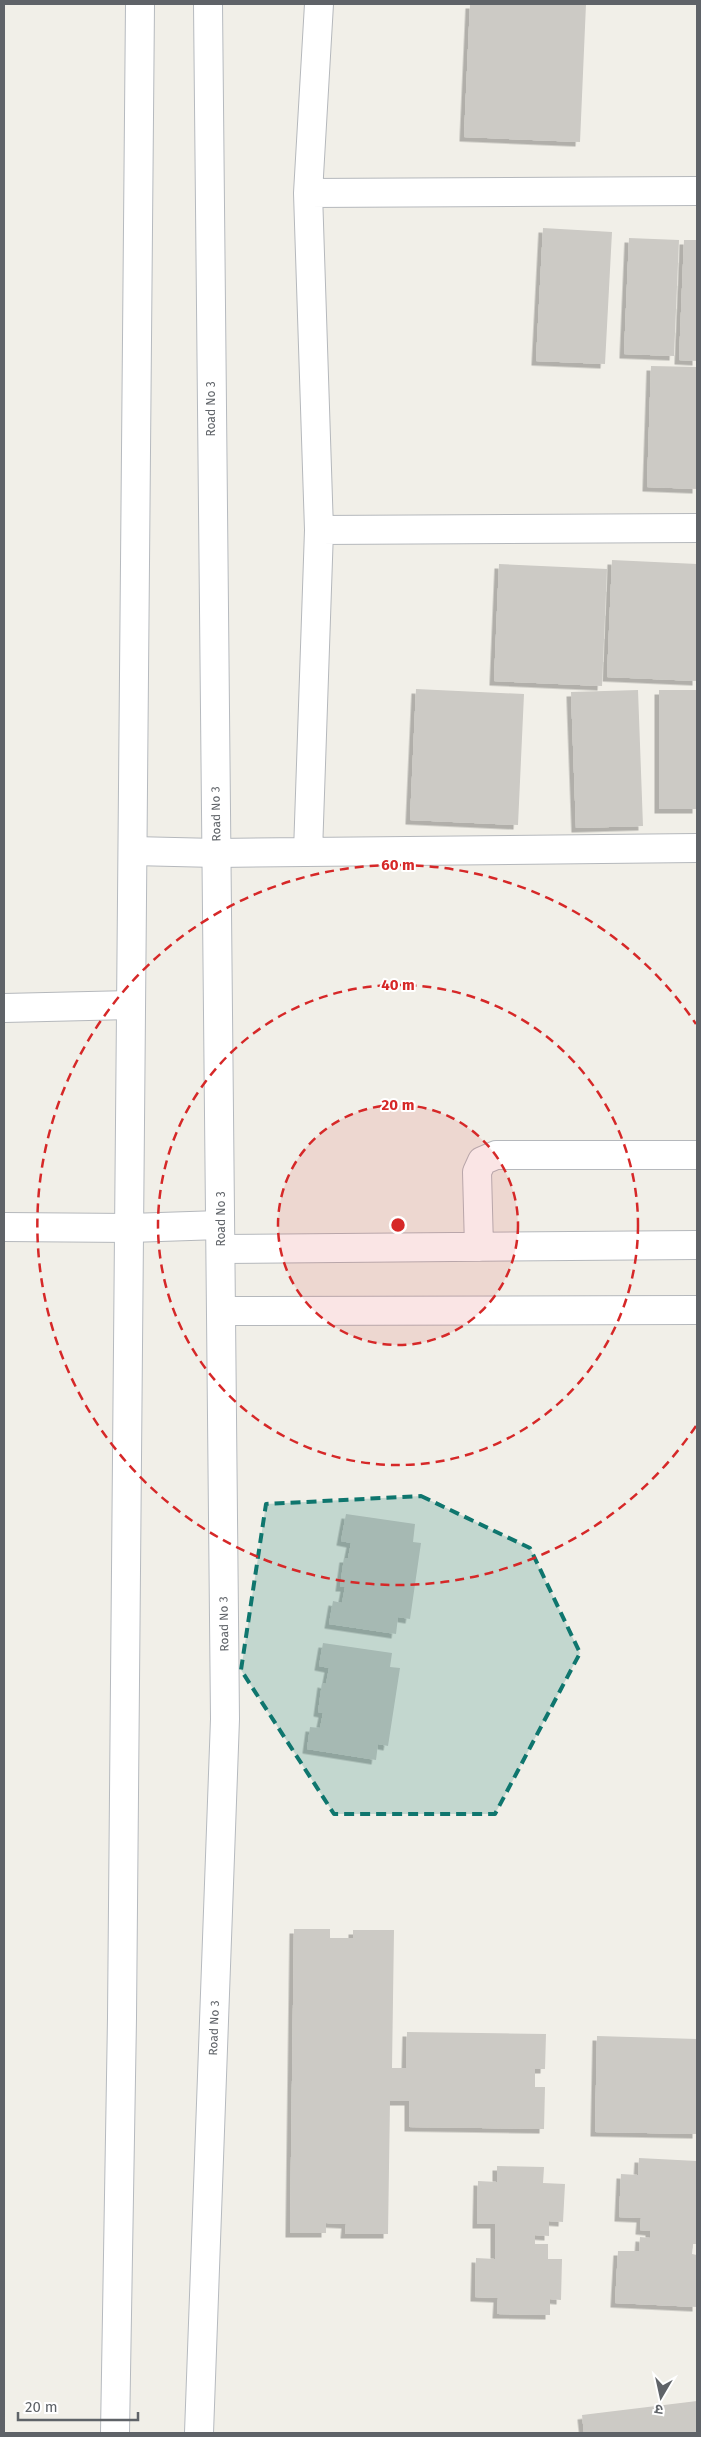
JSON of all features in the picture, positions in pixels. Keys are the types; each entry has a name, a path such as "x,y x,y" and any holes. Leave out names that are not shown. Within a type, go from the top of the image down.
{"street":[{"path":"115,2433 122,2018 140,4"},
{"name":"Road No 3","path":"199,2433 225,1719 221,1237 211,511 208,4"},
{"path":"308,852 319,530 308,192 319,4"},
{"path":"308,192 697,191"},
{"path":"319,530 697,528"},
{"path":"133,851 216,853 697,848"},
{"path":"4,1008 131,1005"},
{"path":"479,1247 477,1172 482,1161 496,1155 697,1156"},
{"path":"4,1227 130,1228 221,1237 479,1247 697,1245"},
{"path":"221,1310 697,1310"}],"highlighted area":[{"path":"421,1496 530,1548 580,1653 495,1814 334,1814 241,1670 266,1504"}],"building":[{"path":"470,4 586,4 580,142 464,137"},
{"path":"543,228 612,232 605,364 536,361"},
{"path":"629,238 679,240 674,356 624,354"},
{"path":"684,240 697,240 697,361 679,360"},
{"path":"651,366 697,367 697,489 647,487"},
{"path":"612,560 697,564 697,681 607,677"},
{"path":"499,564 607,569 602,686 494,681"},
{"path":"416,689 524,694 518,825 410,820"},
{"path":"638,690 643,826 576,828 571,692"},
{"path":"659,690 697,690 697,809 659,809"},
{"path":"346,1514 415,1524 413,1542 421,1543 410,1619 398,1617 396,1634 329,1624 333,1601 342,1603 345,1587 340,1587 344,1558 348,1558 351,1543 341,1541"},
{"path":"323,1643 392,1653 390,1667 400,1668 388,1746 378,1744 376,1760 307,1749 310,1727 320,1728 323,1713 318,1712 322,1683 326,1684 329,1668 319,1666"},
{"path":"294,1929 330,1929 330,1938 353,1938 353,1930 394,1930 392,2068 406,2068 407,2032 546,2034 545,2069 535,2069 535,2087 545,2087 544,2129 409,2127 409,2101 390,2101 388,2234 345,2234 346,2224 326,2223 326,2233 290,2233"},
{"path":"597,2036 697,2039 697,2134 595,2132"},
{"path":"639,2158 697,2161 697,2244 693,2244 692,2254 697,2255 697,2307 615,2303 618,2251 639,2251 640,2237 650,2238 650,2231 640,2230 641,2218 619,2217 621,2174 638,2175"},
{"path":"497,2166 544,2167 543,2183 565,2184 563,2222 549,2221 549,2236 535,2235 535,2244 548,2244 548,2259 562,2259 561,2300 550,2299 550,2315 497,2314 498,2298 475,2297 476,2258 495,2259 495,2224 477,2224 478,2181 497,2182"},
{"path":"697,2401 697,2433 584,2433 582,2415"}]}
